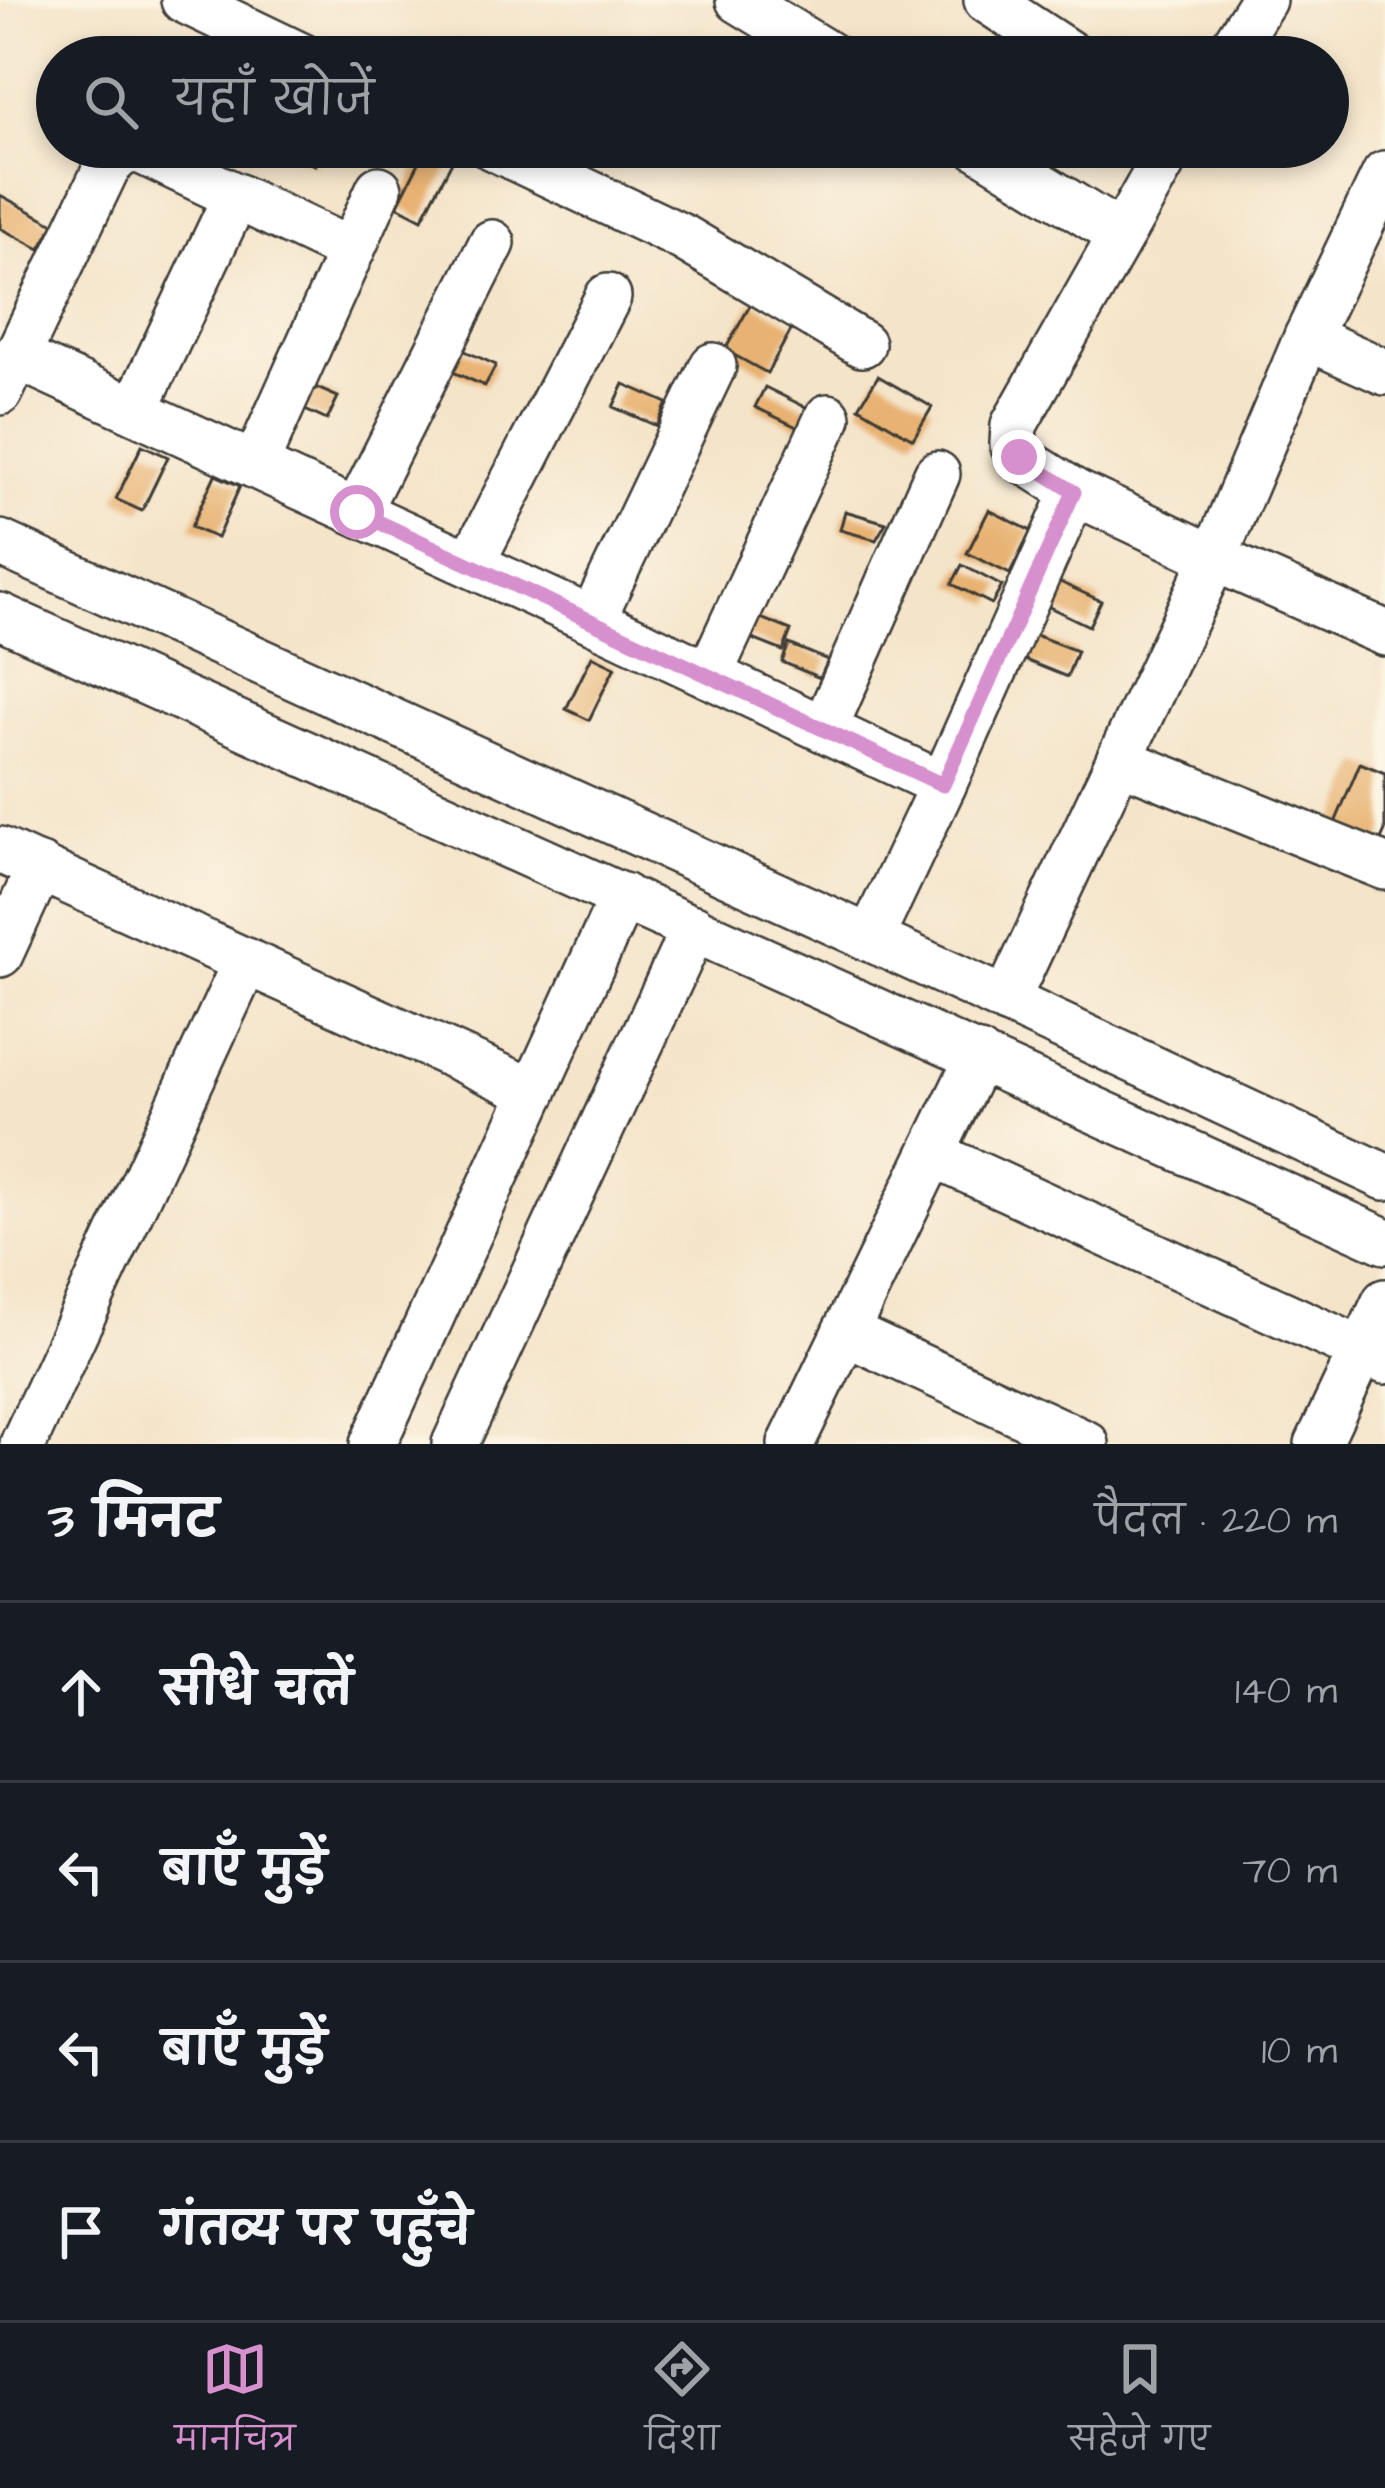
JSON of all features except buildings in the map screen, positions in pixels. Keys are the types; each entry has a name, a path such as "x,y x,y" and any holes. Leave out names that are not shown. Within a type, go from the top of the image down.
{"street":[{"path":"184,0 259,36"},
{"path":"739,0 798,36"},
{"path":"987,0 1042,36"},
{"path":"1240,36 1263,0"},
{"path":"107,168 8,374 134,410 943,785"},
{"path":"177,168 351,251"},
{"path":"536,168 684,238 862,344"},
{"path":"1012,168 1120,235"},
{"path":"1160,168 1014,425 1013,444 1019,457 1074,492 1385,633"},
{"path":"1006,1001 1214,558 1307,337 1385,174"},
{"path":"255,465 379,189"},
{"path":"134,410 236,196"},
{"path":"357,512 492,242"},
{"path":"472,564 608,297"},
{"path":"1307,337 1385,372"},
{"path":"592,620 713,366"},
{"path":"709,675 828,417"},
{"path":"824,729 937,475"},
{"path":"870,939 1074,492"},
{"path":"0,543 1385,1178"},
{"path":"0,616 1385,1240"},
{"path":"1118,760 1385,867"},
{"path":"0,954 20,859 534,1092"},
{"path":"373,1444 623,896"},
{"path":"455,1444 694,928"},
{"path":"23,1444 246,962"},
{"path":"791,1444 980,1056"},
{"path":"932,1154 1374,1356"},
{"path":"1318,1444 1374,1356 1385,1302"},
{"path":"845,1332 1086,1444"}],"route":[{"path":"357,512 943,785 1074,492 1019,457"}]}
